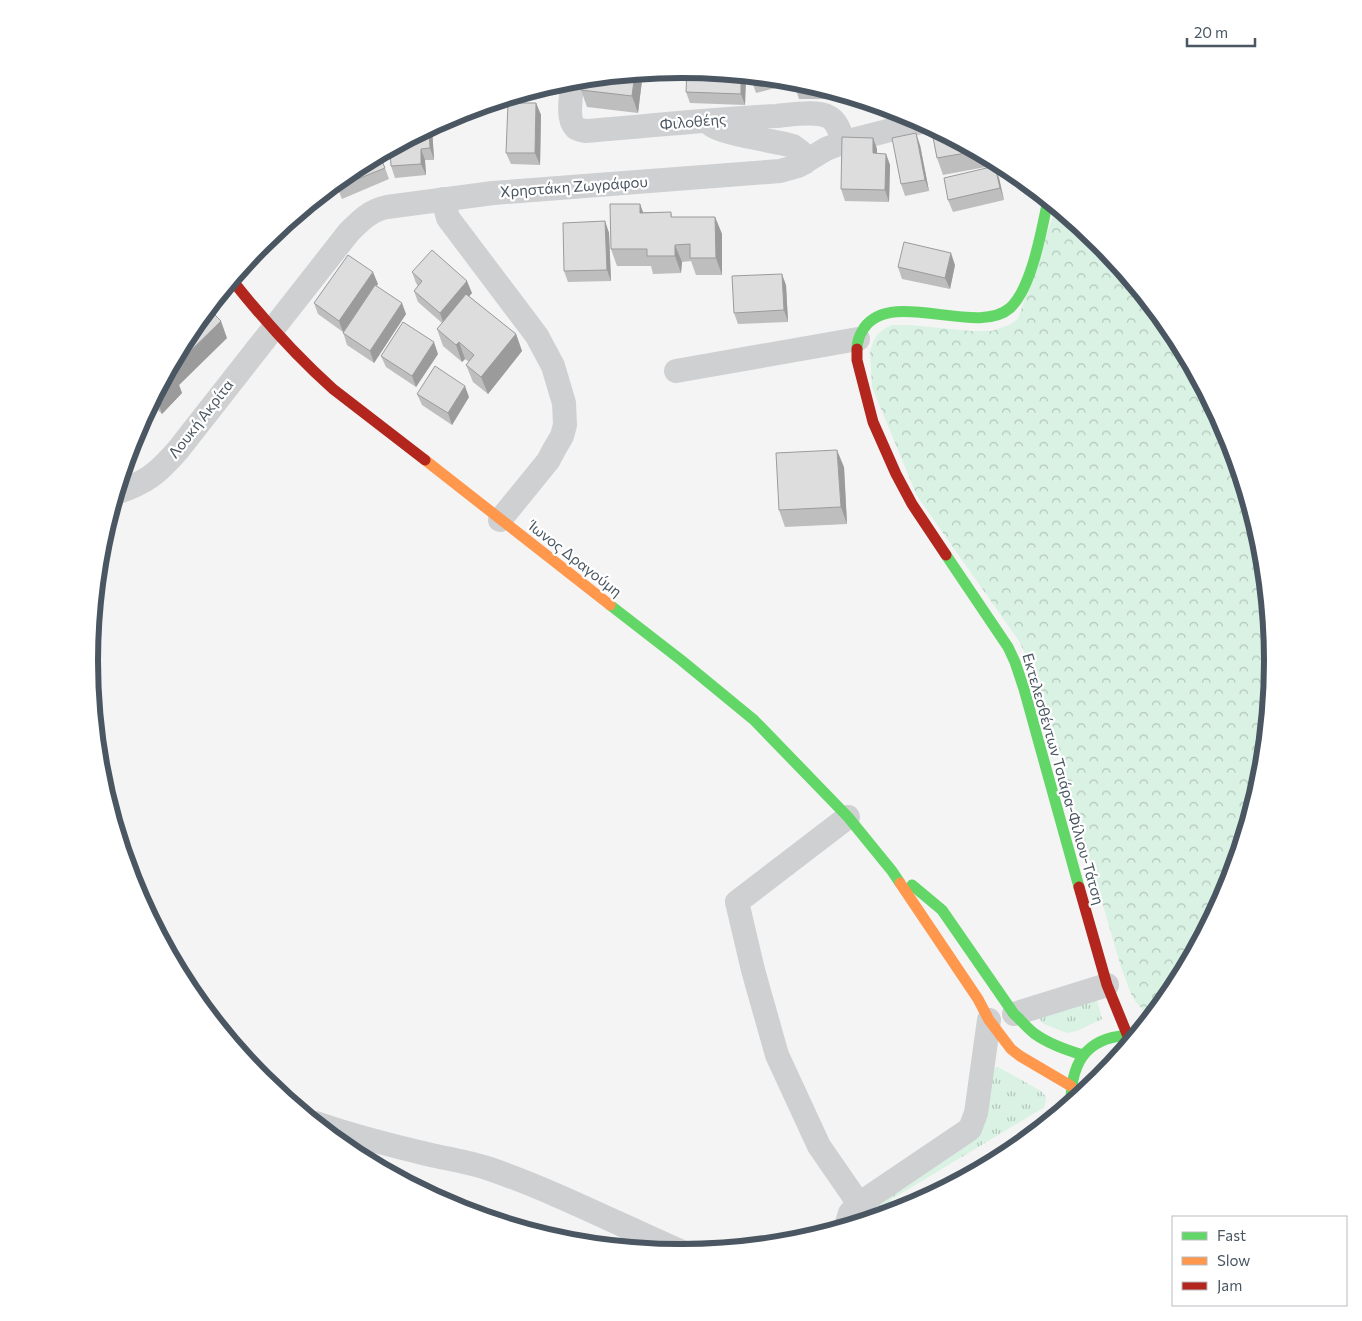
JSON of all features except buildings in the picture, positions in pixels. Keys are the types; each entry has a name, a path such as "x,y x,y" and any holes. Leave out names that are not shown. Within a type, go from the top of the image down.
{"main road":[{"path":"858,339 863,329 871,320 881,314 890,312 905,311 981,317 994,315 1012,307 1019,297 1030,270 1043,227 1047,207"},
{"name":"Ίωνος Δραγούμη","path":"236,285 272,329 326,383 743,710 848,817 892,871"},
{"name":"Εκτελεσθέντων Τσιάρα-Φίλιου-Τάτση","path":"858,339 857,360 873,422 896,474 912,504 982,610 1000,633 1015,662 1107,985 1130,1032"},
{"path":"892,871 942,910 1014,1014 1035,1034 1065,1050 1083,1055"},
{"path":"892,871 1005,1042 1015,1052 1071,1093 1073,1075 1083,1055 1102,1040 1115,1036 1127,1035"}],"street":[{"name":"Φιλοθέης","path":"572,88 570,114 574,126 578,129 822,114 831,118 836,123 844,142"},
{"path":"708,120 711,126 718,129 796,147 801,152 804,163"},
{"name":"Χρηστάκη Ζωγράφου","path":"272,329 349,232 366,216 379,208 493,193 780,171 804,163 826,149 844,142 910,125"},
{"path":"443,200 448,218 537,336 553,366 564,403 565,425 559,442 548,461 500,520"},
{"name":"Λουκή Ακρίτα","path":"124,490 151,478 163,468 272,329"},
{"path":"676,371 858,339"},
{"path":"848,817 737,902 753,970 777,1055 819,1146 859,1204"},
{"path":"1014,1014 1107,985"},
{"path":"848,1219 850,1213 859,1204 970,1129 976,1113 989,1020"},
{"path":"333,1128 372,1140 467,1162 489,1169 544,1190 663,1243"}],"green space":[{"path":"1054,213 1093,248 1119,276 1144,306 1186,369 1220,437 1233,473 1253,547 1263,622 1264,660 1263,699 1253,774 1233,848 1220,884 1186,952 1146,1012 1131,994 1121,967 1047,707 1031,666 1019,641 917,496 872,387 870,352 873,342 877,335 892,325 992,331 1009,325 1018,319"},
{"path":"1097,999 1102,1019 1077,1031 1067,1033 1042,1023 1037,1014"},
{"path":"1107,1057 1092,1074 1098,1065"},
{"path":"998,1067 1041,1091 1046,1097 1043,1108 892,1199 886,1206 877,1206 979,1136 982,1131 994,1069"}],"traffic: fast":[{"path":"857,349 859,338 864,328 877,317 894,312 977,318 995,316 1010,308 1018,299 1030,272 1047,207"},
{"path":"946,555 1008,647 1015,662 1079,887"},
{"path":"610,605 754,720 848,817 900,883"},
{"path":"912,885 942,910 1014,1014 1027,1027 1046,1041 1083,1055"},
{"path":"1072,1093 1079,1061 1086,1052 1106,1039 1127,1036"}],"traffic: slow":[{"path":"425,460 610,605"},
{"path":"900,883 978,999 989,1020 1011,1049 1071,1086"}],"traffic: jam":[{"path":"236,285 280,337 306,364 333,389 425,460"},
{"path":"857,349 857,360 873,422 896,474 912,504 946,555"},
{"path":"1079,887 1107,985 1127,1034"}]}
